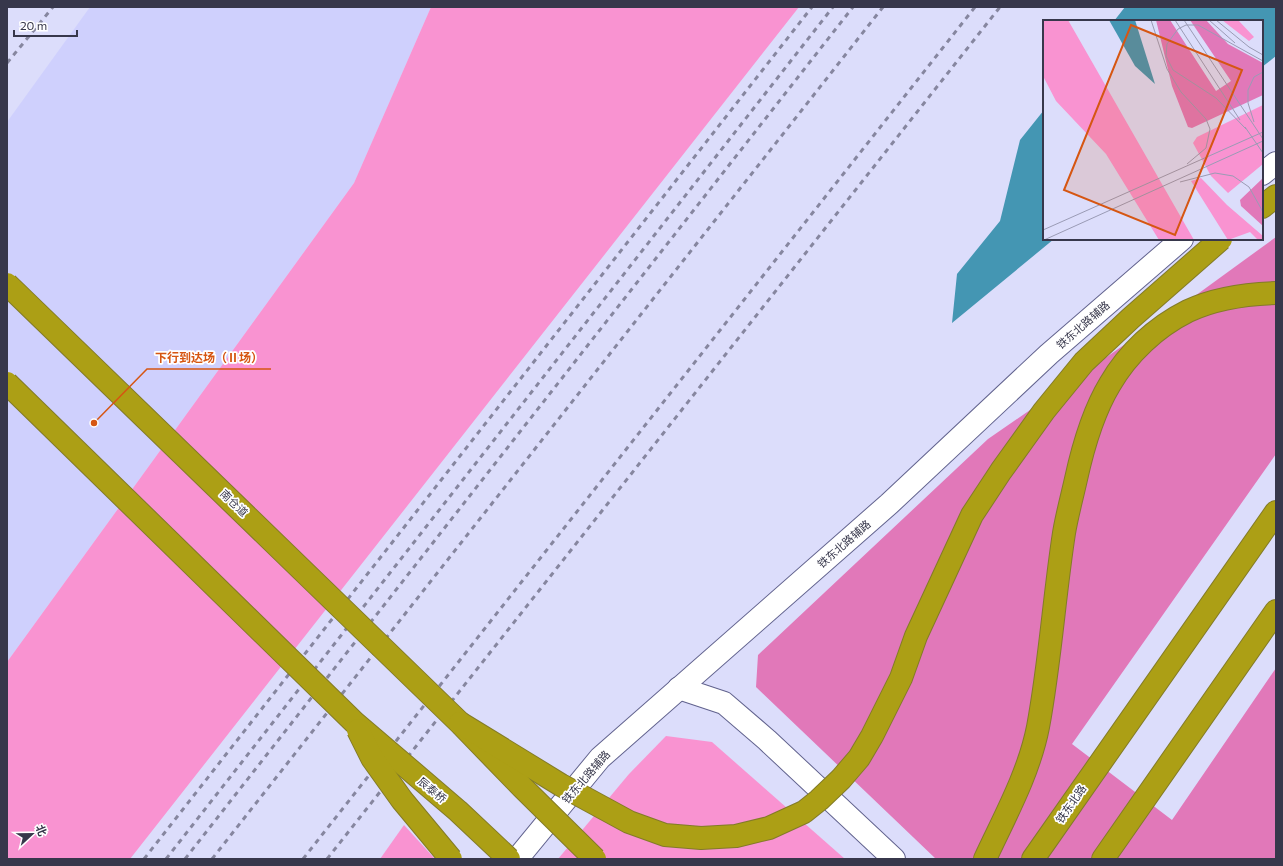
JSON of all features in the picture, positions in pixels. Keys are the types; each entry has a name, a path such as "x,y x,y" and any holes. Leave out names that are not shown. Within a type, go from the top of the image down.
{"highway":[{"path":"1263,206 1276,196"},
{"path":"460,723 581,796 629,822 665,835 701,838 736,836 769,828 804,812 841,779 859,758 872,736 901,678 916,636 972,514 1044,411 1084,362 1163,288 1220,240"},
{"name":"南仓道","path":"7,284 460,723"},
{"path":"985,859 1014,799 1026,767 1037,729 1046,678 1065,532 1080,460 1099,405 1107,389 1123,364 1137,348 1165,326 1188,311 1207,303 1229,298 1253,294 1276,293"},
{"path":"7,383 354,722 372,758 402,800 451,859"},
{"name":"铁东北路","path":"1033,859 1276,512"},
{"path":"1103,859 1276,611"},
{"name":"辰泰桥","path":"354,722 458,811 509,859"},
{"path":"460,723 595,859"}],"street":[{"path":"1263,173 1276,162"},
{"name":"铁东北路辅路","path":"517,859 600,758 889,504 1048,354 1181,240"},
{"path":"679,688 724,703 767,740 894,859"}],"shaded area":[{"path":"90,7 431,7 354,183 7,662 7,122"},
{"path":"431,7 799,7 130,859 7,859 7,662 354,183"},
{"path":"1125,7 1276,7 1276,56 1263,66 1263,20 1115,20"},
{"path":"1043,111 1043,240 1053,240 952,323 957,274 1000,221 1020,140"},
{"path":"1276,237 1276,454 1072,744 1172,820 1276,668 1276,859 936,859 756,687 758,655 988,439 1199,293"},
{"path":"666,736 712,742 845,859 558,859 629,774"},
{"path":"404,825 435,859 380,859"}],"railway":[{"path":"7,63 53,7"},
{"path":"144,859 812,7"},
{"path":"166,859 833,7"},
{"path":"185,859 853,7"},
{"path":"212,859 883,7"},
{"path":"303,859 975,7"},
{"path":"327,859 1000,7"}],"place":[{"name":"下行到达场（Ⅱ场）","path":"94,423"}]}
